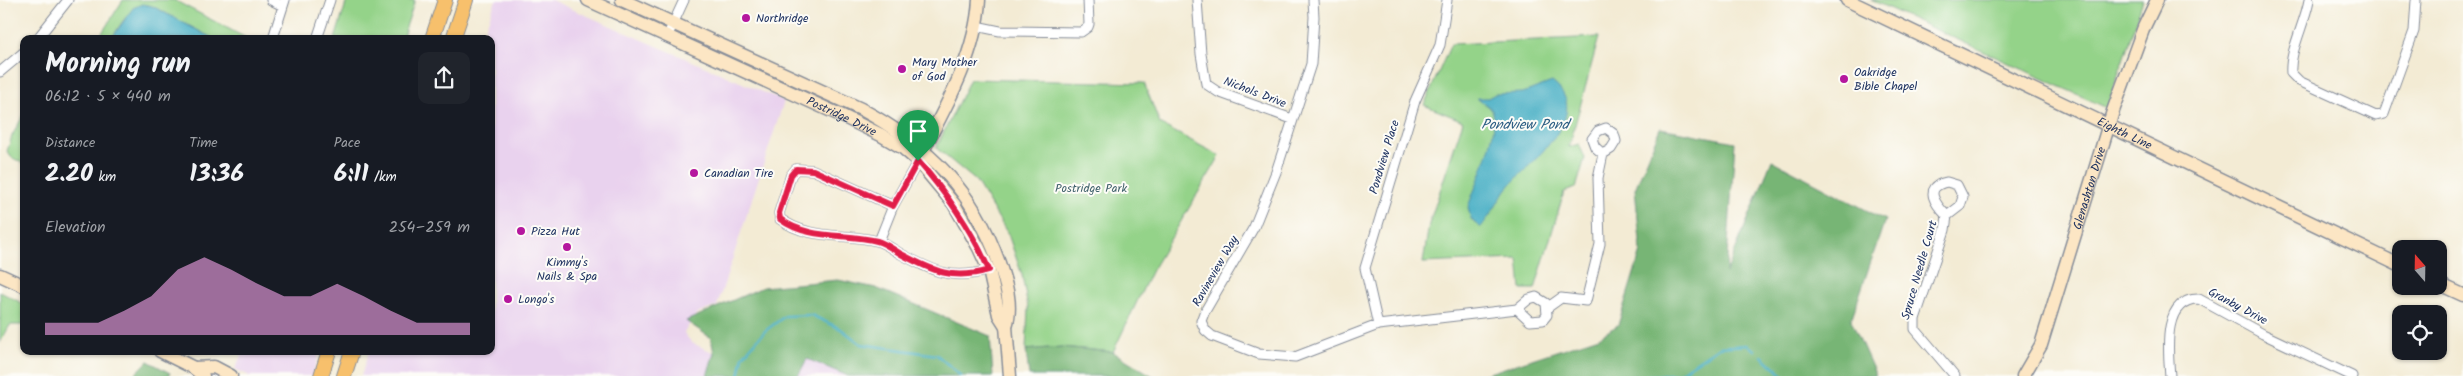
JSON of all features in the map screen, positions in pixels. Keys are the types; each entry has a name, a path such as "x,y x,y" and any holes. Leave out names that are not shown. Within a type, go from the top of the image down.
{"main road":[{"path":"433,35 445,0"},
{"path":"454,35 466,0"},
{"path":"321,376 328,355"},
{"path":"344,376 351,355"}],"street":[{"path":"40,35 68,0"},
{"path":"271,0 284,3 273,35"},
{"path":"318,35 330,0"},
{"name":"Postridge Drive","path":"588,0 921,155 969,227 989,270 999,315 1006,326"},
{"name":"Postridge Drive","path":"622,0 861,109 888,124 966,198 983,224 1004,279 1009,317 1006,326 1010,376"},
{"path":"667,37 684,0"},
{"path":"879,241 893,206 921,155 966,61 976,26 979,0"},
{"path":"976,26 1000,31 1081,32 1089,24 1088,0"},
{"name":"Nichols Drive","path":"1197,0 1201,54 1206,84 1218,92 1292,120"},
{"name":"Ravineview Way","path":"1312,0 1314,17 1311,64 1276,172 1254,227 1204,313 1201,321 1205,330 1212,336 1259,354 1295,357 1378,325 1517,310 1529,299 1536,297 1546,303 1547,308"},
{"name":"Pondview Place","path":"1378,325 1365,268 1415,101 1440,45 1447,0"},
{"name":"Eighth Line","path":"1847,0 2392,262"},
{"name":"Glenashton Drive","path":"2023,376 2041,345 2108,126 2144,27 2157,0"},
{"path":"2309,0 2306,18 2290,63 2291,73 2299,81 2376,116 2384,114 2414,31 2416,0"},
{"path":"0,72 20,55"},
{"path":"1517,310 1530,321 1537,322 1543,320 1547,308 1561,298 1586,301 1600,244 1598,178 1603,154"},
{"path":"893,206 813,170 796,169 791,175 779,213 780,219 790,227 804,231 879,241 933,271 954,275 989,270"},
{"name":"Spruce Needle Court","path":"1947,216 1945,230 1916,319 1915,329 1955,376"},
{"path":"0,275 20,284"},
{"path":"2448,288 2463,295"},
{"name":"Granby Drive","path":"2170,376 2169,337 2172,320 2178,305 2191,299 2199,299 2263,334 2352,376"},
{"path":"167,355 198,372 214,367 232,376"}],"shaded area":[{"path":"496,0 551,0 784,101 717,306 696,314 684,333 692,343 715,353 707,376 361,376 368,355 495,355 495,35 483,35"},
{"path":"241,355 319,355 312,376 250,376 235,369"},
{"path":"807,359 848,376 798,376"}],"green space":[{"path":"123,0 174,0 240,35 206,35 152,6 145,5 133,10 114,35 101,35"},
{"path":"347,0 415,0 403,35 336,35"},
{"path":"1871,0 2143,0 2107,108"},
{"path":"1599,37 1569,147 1579,144 1585,158 1576,188 1564,192 1535,289 1521,289 1518,259 1423,263 1429,224 1463,121 1424,105 1451,44"},
{"name":"Postridge Park","path":"970,79 1144,83 1160,124 1220,156 1152,270 1113,352 1062,347 1026,350 1028,308 1022,275 1008,234 976,181 936,148"},
{"path":"20,121 20,162 11,157 7,151"},
{"path":"1660,128 1735,142 1726,273 1772,160 1885,220 1851,320 1876,376 1480,376 1599,337 1618,325 1641,251 1635,189"},
{"path":"838,280 876,288 990,336 993,376 848,376 807,359 798,376 707,376 714,353 711,338 686,321 763,287"},
{"path":"0,292 20,302 20,325 10,325 0,343"},
{"path":"1061,347 1113,352 1153,376 1029,376 1026,350"},
{"path":"148,361 170,373 169,376 133,376"}],"water":[{"path":"142,4 152,6 206,35 114,35 133,8"},
{"name":"Pondview Pond","path":"1552,82 1564,95 1567,109 1562,124 1553,139 1506,190 1480,228 1471,219 1468,207 1490,147 1494,123 1492,110 1477,98 1488,98 1495,94 1523,93"}],"waterway":[{"path":"739,376 743,356 765,331 785,316 811,315 841,329 861,344 937,355 961,376"},
{"path":"1645,376 1678,374 1719,347 1747,345 1755,350"},
{"path":"1762,356 1784,376"}],"place":[{"name":"Northridge","path":"746,18"},
{"name":"Mary Mother of God","path":"902,69"},
{"name":"Oakridge Bible Chapel","path":"1844,79"},
{"name":"Canadian Tire","path":"694,173"},
{"name":"Pizza Hut","path":"521,231"},
{"name":"Kimmy's Nails & Spa","path":"567,247"},
{"name":"Longo's","path":"508,299"}],"route":[{"path":"918,161 954,204 969,227 989,270 977,274 954,275 933,271 879,241 804,231 790,227 780,219 779,213 791,175 796,169 813,170 893,206 918,161"}]}
